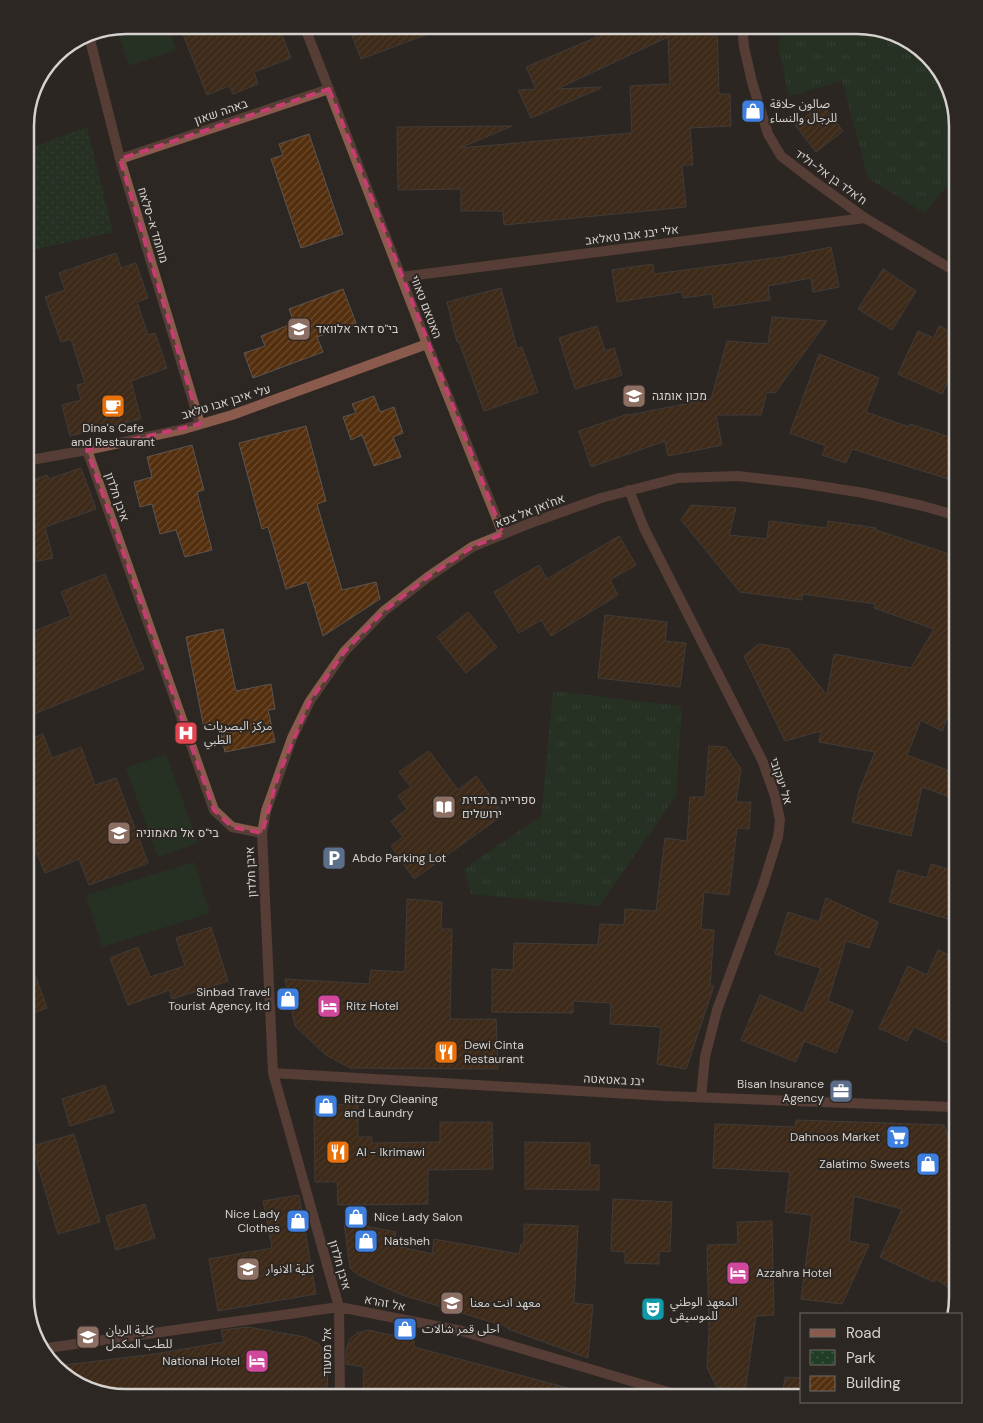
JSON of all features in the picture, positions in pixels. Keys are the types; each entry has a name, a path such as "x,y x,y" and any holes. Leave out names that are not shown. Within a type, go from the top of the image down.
{"street":[{"name":"האטאם טאווי","path":"308,34 427,344 503,534"},
{"name":"ח'אלד בן אל-וליד","path":"743,34 744,47 755,91 768,134 781,156 865,218 949,268"},
{"name":"מוחמד א-סלאח","path":"90,41 120,158 200,424"},
{"name":"באהה שאון","path":"120,158 329,89"},
{"name":"אלי יבנ אבו טאלאב","path":"401,277 865,218"},
{"name":"עלי איבן אבו טלאב","path":"34,459 87,450 232,415 427,344"},
{"name":"איבן חלדון","path":"87,450 214,810 232,827 262,833 273,1073 339,1307"},
{"name":"אח'ואן אל צפא","path":"262,833 266,811 292,738 310,701 344,652 384,611 428,576 472,547 601,498 678,478 738,476 800,483 864,493 949,513"},
{"name":"אל יעקובי","path":"629,490 644,528 762,760 775,796 780,820 778,838 763,885 717,1010 705,1057 701,1097"},
{"name":"יבנ באטאטה","path":"273,1073 701,1097 949,1107"},
{"name":"אל זהרא","path":"49,1348 339,1307 462,1331 658,1389"},
{"name":"אל מסעוד","path":"339,1307 340,1389"}],"highlighted area":[{"path":"329,89 503,534 472,547 428,577 384,611 344,652 310,701 278,776 262,833 232,827 214,810 87,450 200,424 120,159"}],"green space":[{"path":"171,34 176,50 129,66 119,35"},
{"path":"782,34 864,34 887,39 909,49 930,70 942,90 948,113 949,184 924,213 868,178 842,81 789,96 778,48"},
{"path":"87,127 113,232 34,250 34,147"},
{"path":"553,691 682,706 676,796 599,906 471,894 464,869 541,816"},
{"path":"166,754 198,843 158,857 126,768"},
{"path":"194,862 210,913 102,947 86,895"}],"building":[{"path":"183,34 282,34 291,58 254,72 258,84 233,94 229,86 207,95"},
{"path":"351,34 428,34 361,59"},
{"path":"596,34 717,34 719,94 730,94 731,126 690,128 693,165 682,165 686,207 504,225 503,211 461,211 461,189 398,190 397,127 512,126 460,148 632,133 630,86 670,84 668,37 557,89 601,87 531,118 518,90 536,89 526,67 597,37"},
{"path":"822,104 843,131 816,152 795,125"},
{"path":"309,134 343,234 301,248 271,159 283,155 279,144"},
{"path":"831,247 839,287 813,292 811,278 768,286 770,300 714,308 712,294 683,298 682,292 617,302 612,270 653,264 654,274 782,257"},
{"path":"116,253 121,268 136,263 148,298 137,302 148,335 155,333 167,368 131,381 141,419 70,436 62,405 81,400 77,385 85,383 71,339 61,342 45,297 65,290 59,273"},
{"path":"883,269 916,291 892,330 858,309"},
{"path":"501,288 517,348 522,347 538,392 484,411 459,341 457,342 447,302"},
{"path":"343,289 356,323 317,337 323,352 253,378 244,353 265,346 261,336 294,323 289,309"},
{"path":"772,317 827,321 775,393 767,392 761,415 716,415 722,445 668,456 665,441 591,467 579,431 628,414 711,399 727,341 768,344"},
{"path":"597,326 605,351 614,348 622,375 575,389 559,338"},
{"path":"939,326 949,331 949,379 942,394 898,374 918,331 934,338"},
{"path":"819,354 879,378 866,412 909,427 910,424 949,437 949,479 852,449 846,463 822,455 826,446 790,433"},
{"path":"374,396 380,412 394,407 403,433 393,437 401,457 374,466 362,435 351,440 343,417 356,413 352,404"},
{"path":"306,426 326,501 317,504 342,590 376,582 380,599 323,636 307,582 286,589 268,527 262,529 239,443"},
{"path":"192,445 204,490 197,492 212,550 185,557 176,530 160,534 152,504 140,507 134,482 152,477 147,457"},
{"path":"81,468 96,509 45,527 53,558 34,562 34,480 47,475 49,479"},
{"path":"691,505 736,508 729,535 767,539 769,521 827,528 828,521 876,528 876,530 949,554 949,714 942,731 921,720 907,755 949,771 949,797 922,787 911,836 852,822 859,791 875,752 819,742 821,731 785,741 744,656 759,644 789,649 827,695 834,654 911,668 934,629 874,608 876,604 802,594 802,600 740,592 681,520"},
{"path":"619,536 636,565 610,580 618,595 551,636 541,620 519,633 494,592 539,565 547,579"},
{"path":"105,574 144,669 34,714 34,631 71,616 61,592"},
{"path":"468,612 497,647 466,673 437,637"},
{"path":"605,615 667,622 665,641 686,643 680,687 598,678"},
{"path":"223,629 236,691 271,684 275,709 268,710 275,742 225,752 219,725 204,728 186,637"},
{"path":"43,734 52,758 81,747 95,785 116,778 148,863 89,885 79,859 45,873 34,847 34,738"},
{"path":"709,746 726,747 741,769 736,802 751,802 749,829 737,828 729,895 704,892 701,929 714,930 710,986 714,986 686,1069 657,1064 661,1027 610,1024 611,1003 573,1001 573,1013 492,1012 492,969 513,970 514,943 598,945 600,924 624,925 625,909 656,911 665,838 687,841 690,797 705,797"},
{"path":"429,751 458,790 476,776 504,814 414,879 391,846 403,837 391,821 407,809 398,796 411,787 399,772"},
{"path":"931,864 949,869 949,919 889,902 898,870 927,878"},
{"path":"826,898 878,922 869,948 846,941 828,1001 853,1011 836,1053 804,1041 796,1062 741,1040 760,995 803,1013 821,968 775,954 788,912 819,922"},
{"path":"407,899 442,902 441,929 452,929 450,1019 496,1019 498,1069 350,1068 326,1055 295,1026 285,979 369,984 371,970 405,972"},
{"path":"211,927 228,981 172,999 170,990 128,1005 110,958 138,947 150,977 185,966 176,938"},
{"path":"938,950 949,955 949,1044 914,1027 907,1041 879,1028 908,966 927,975"},
{"path":"34,972 47,1008 34,1013"},
{"path":"105,1085 114,1112 70,1126 62,1099"},
{"path":"358,1104 358,1137 372,1137 372,1143 440,1142 440,1122 492,1122 493,1169 428,1170 428,1204 338,1205 337,1182 315,1182 314,1105"},
{"path":"796,1120 944,1125 949,1138 949,1288 936,1279 934,1282 880,1257 902,1209 854,1196 849,1241 869,1245 842,1304 801,1299 812,1215 785,1212 790,1172 713,1168 715,1124 795,1127"},
{"path":"74,1134 100,1222 58,1234 34,1153 34,1145"},
{"path":"525,1142 590,1143 590,1165 599,1165 599,1190 525,1189"},
{"path":"299,1195 316,1294 218,1311 209,1259 272,1248 263,1201"},
{"path":"613,1199 672,1202 670,1252 659,1251 659,1264 625,1263 625,1252 611,1251"},
{"path":"145,1204 155,1238 116,1250 106,1216"},
{"path":"772,1221 774,1315 756,1316 745,1389 717,1387 707,1368 709,1333 707,1245 738,1244 737,1222"},
{"path":"344,1222 396,1232 393,1245 432,1254 434,1239 519,1254 521,1244 524,1244 524,1224 578,1226 574,1303 593,1305 588,1358 508,1329 508,1327 402,1295 358,1275 350,1268"},
{"path":"248,1327 305,1337 319,1344 328,1360 327,1389 119,1389 85,1380 74,1374 64,1365 155,1354 224,1342 221,1330"},
{"path":"368,1330 414,1340 414,1347 572,1389 363,1389 364,1367 346,1364 346,1350 350,1339 357,1333"},
{"path":"785,1377 800,1378 800,1389 783,1389"}],"place":[{"name":"صالون حلاقة للرجال والنساء","path":"753,111"},
{"name":"בי\"ס דאר אלוואד","path":"299,329"},
{"name":"מכון אומגה","path":"634,396"},
{"name":"Dina's Cafe and Restaurant","path":"113,406"},
{"name":"مركز البصريات الطبي","path":"186,733"},
{"name":"ספרייה מרכזית ירושלים","path":"444,807"},
{"name":"בי\"ס אל מאמוניה","path":"119,833"},
{"name":"Abdo Parking Lot","path":"334,858"},
{"name":"Sinbad Travel Tourist Agency, ltd","path":"288,999"},
{"name":"Ritz Hotel","path":"329,1006"},
{"name":"Dewi Cinta Restaurant","path":"446,1052"},
{"name":"Bisan Insurance Agency","path":"841,1091"},
{"name":"Ritz Dry Cleaning and Laundry","path":"326,1106"},
{"name":"Dahnoos Market","path":"898,1137"},
{"name":"Al - Ikrimawi","path":"338,1152"},
{"name":"Zalatimo Sweets","path":"928,1164"},
{"name":"Nice Lady Salon","path":"356,1217"},
{"name":"Nice Lady Clothes","path":"298,1221"},
{"name":"Natsheh","path":"366,1241"},
{"name":"كلية الانوار","path":"248,1269"},
{"name":"Azzahra Hotel","path":"738,1273"},
{"name":"معهد انت معنا","path":"452,1303"},
{"name":"المعهد الوطني للموسيقى","path":"653,1309"},
{"name":"احلى قمر شالات","path":"405,1329"},
{"name":"كلية الريان للطب المكمل","path":"88,1337"},
{"name":"National Hotel","path":"257,1361"}]}
